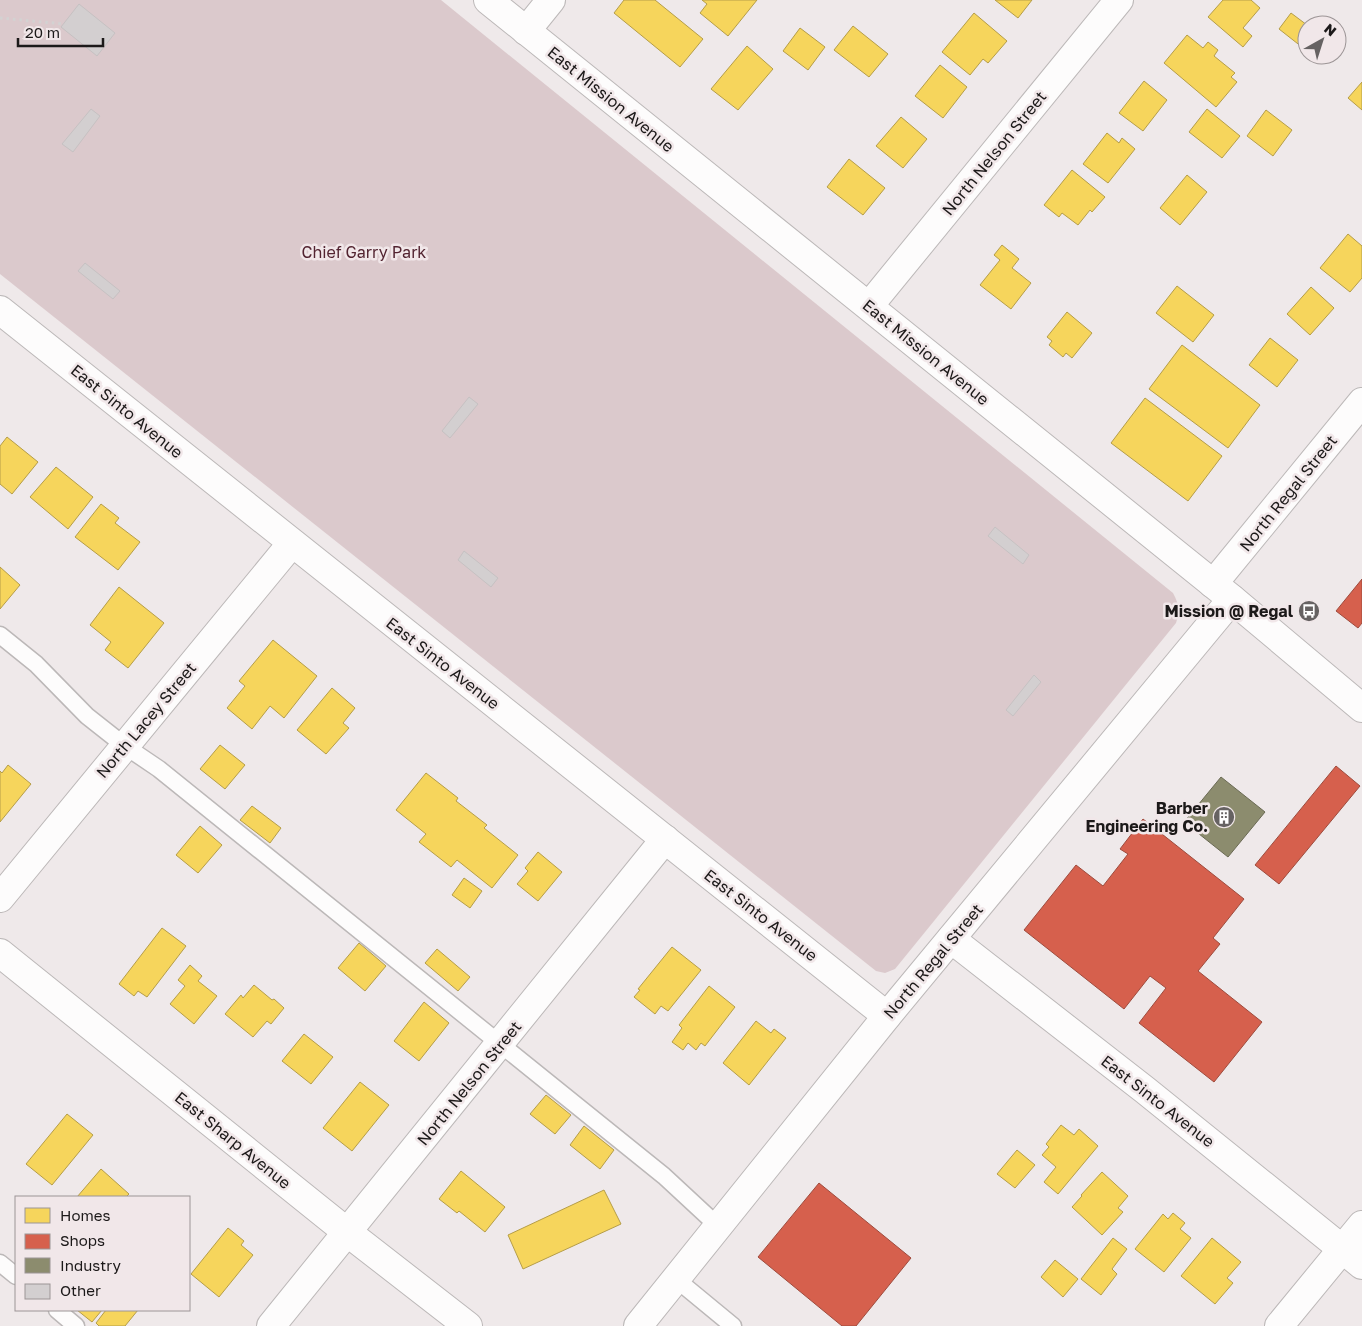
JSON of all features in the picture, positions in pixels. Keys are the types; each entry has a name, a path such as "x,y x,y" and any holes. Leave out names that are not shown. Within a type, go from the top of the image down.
{"street":[{"name":"East Mission Avenue","path":"488,0 1223,592 1362,708"},
{"path":"526,31 551,0"},
{"name":"North Nelson Street","path":"869,306 1119,0"},
{"name":"East Sinto Avenue","path":"0,310 887,1016"},
{"name":"North Regal Street","path":"638,1326 887,1016 951,940 1223,592 1362,402"},
{"name":"North Lacey Street","path":"0,898 292,543"},
{"name":"North Nelson Street","path":"271,1326 666,840"},
{"name":"East Sinto Avenue","path":"951,940 1146,1090 1352,1257"},
{"name":"East Sharp Avenue","path":"0,953 347,1232 468,1326"},
{"path":"1279,1326 1352,1257 1362,1225"}],"lane":[{"path":"0,635 36,664 87,716 124,746 160,769 501,1044 664,1176 718,1226"},
{"path":"0,1263 15,1275"},
{"path":"676,1279 733,1326"},
{"path":"58,1311 76,1326"}],"path":[{"path":"0,18 64,24"}],"green space":[{"name":"Chief Garry Park","path":"0,0 441,0 1173,593 1178,608 1176,623 895,969 885,973 876,971 0,274"}],"building: Homes":[{"path":"624,0 655,0 703,39 680,67 614,13"},
{"path":"702,0 757,0 728,36 700,13 707,4"},
{"path":"995,0 1032,0 1018,18"},
{"path":"1223,0 1251,0 1260,8 1243,28 1252,36 1243,47 1208,17"},
{"path":"974,13 1007,41 988,63 983,59 970,75 942,52"},
{"path":"1291,13 1297,18 1297,43 1279,29"},
{"path":"853,26 888,54 869,77 834,50"},
{"path":"800,28 825,47 808,70 783,51"},
{"path":"1187,35 1203,48 1208,42 1218,50 1214,56 1235,73 1231,77 1237,82 1216,107 1164,63"},
{"path":"747,46 773,69 738,110 711,89"},
{"path":"940,65 967,87 943,118 915,96"},
{"path":"1144,81 1167,100 1143,131 1119,113"},
{"path":"1362,82 1362,110 1348,98"},
{"path":"1207,109 1240,136 1222,158 1189,132"},
{"path":"1266,110 1292,130 1273,156 1247,136"},
{"path":"901,117 927,139 903,168 876,146"},
{"path":"1107,133 1119,143 1122,138 1135,149 1108,183 1083,164"},
{"path":"849,159 885,188 863,215 827,187"},
{"path":"1072,170 1105,197 1092,212 1090,210 1078,225 1062,213 1059,217 1044,205"},
{"path":"1187,175 1207,192 1180,225 1160,208"},
{"path":"1348,234 1362,246 1362,278 1350,292 1320,268"},
{"path":"1002,245 1019,259 1012,268 1031,283 1011,309 980,285 1000,260 994,255"},
{"path":"1177,286 1214,315 1193,342 1156,313"},
{"path":"1311,287 1334,308 1310,335 1287,314"},
{"path":"1067,312 1092,333 1072,358 1066,353 1063,357 1049,345 1052,341 1047,337"},
{"path":"1270,338 1298,360 1277,387 1249,365"},
{"path":"1182,345 1260,405 1228,448 1149,389"},
{"path":"1145,398 1222,456 1188,501 1111,443"},
{"path":"7,437 38,462 12,494 0,484 0,446"},
{"path":"56,467 93,497 68,529 30,497"},
{"path":"101,504 119,518 115,523 140,542 118,570 75,537"},
{"path":"0,567 20,585 0,609"},
{"path":"119,587 164,623 128,668 105,650 111,642 90,625"},
{"path":"273,640 317,676 284,718 270,706 252,729 227,708 245,686 239,681"},
{"path":"332,688 355,708 343,723 349,728 326,754 297,730"},
{"path":"220,745 245,765 225,789 200,769"},
{"path":"8,765 31,784 0,822 0,771 2,773"},
{"path":"426,773 458,798 456,801 487,825 484,828 518,855 492,888 457,860 451,867 419,842 426,834 396,810"},
{"path":"252,806 281,828 270,843 240,820"},
{"path":"200,826 222,845 198,873 176,855"},
{"path":"538,852 562,872 538,901 517,884 528,871 525,868"},
{"path":"464,878 482,891 470,908 452,895"},
{"path":"162,928 186,946 147,997 138,991 134,996 119,984"},
{"path":"359,943 386,966 365,991 338,968"},
{"path":"672,947 701,970 668,1011 661,1006 655,1014 634,997 640,990 638,989"},
{"path":"437,949 470,977 458,991 425,963"},
{"path":"190,965 202,976 198,981 217,996 194,1024 170,1004 185,986 178,980"},
{"path":"254,985 284,1008 271,1024 267,1021 253,1037 225,1014 241,995 243,998"},
{"path":"709,986 735,1007 705,1046 701,1043 696,1050 688,1043 683,1050 672,1042 682,1028 679,1025"},
{"path":"424,1002 449,1023 419,1061 394,1041"},
{"path":"756,1021 771,1033 774,1029 786,1038 749,1085 723,1063"},
{"path":"304,1034 333,1057 311,1084 282,1061"},
{"path":"360,1082 389,1105 352,1151 323,1128"},
{"path":"546,1095 571,1115 555,1134 530,1114"},
{"path":"67,1114 93,1135 52,1185 26,1164"},
{"path":"1061,1125 1074,1135 1079,1129 1098,1146 1058,1194 1044,1182 1056,1167 1042,1155 1049,1147 1046,1144"},
{"path":"584,1126 614,1150 600,1169 570,1145"},
{"path":"1017,1150 1035,1165 1015,1188 997,1174"},
{"path":"101,1169 129,1194 127,1196 78,1196"},
{"path":"461,1171 505,1207 485,1232 459,1211 457,1213 439,1199"},
{"path":"1102,1172 1128,1196 1118,1208 1123,1212 1102,1235 1072,1207"},
{"path":"604,1190 621,1224 523,1269 508,1235"},
{"path":"1173,1213 1185,1223 1180,1229 1191,1238 1164,1272 1135,1249 1163,1214 1168,1219"},
{"path":"228,1228 244,1241 241,1245 253,1255 219,1297 191,1274"},
{"path":"1113,1238 1127,1249 1112,1269 1117,1274 1101,1295 1081,1279"},
{"path":"1212,1238 1241,1262 1227,1278 1233,1283 1215,1304 1181,1276"},
{"path":"1055,1260 1078,1279 1063,1297 1041,1277"},
{"path":"78,1311 101,1311 92,1322"},
{"path":"105,1311 137,1311 125,1326 99,1326 96,1323"}],"building: Shops":[{"path":"1362,579 1362,623 1358,628 1336,611"},
{"path":"1336,766 1360,786 1279,884 1255,865"},
{"path":"1143,819 1244,899 1213,938 1220,944 1198,971 1262,1022 1214,1082 1139,1023 1166,988 1150,976 1124,1009 1024,930 1076,865 1103,886 1128,854 1120,849"},
{"path":"819,1183 911,1258 856,1326 842,1326 758,1257"}],"building: Industry":[{"name":"Barber Engineering Co.","path":"1221,777 1265,812 1228,857 1184,822"}],"building: Other":[{"path":"79,4 115,33 97,56 61,27"},
{"path":"91,109 100,116 73,152 62,144"},
{"path":"85,263 120,291 113,299 78,271"},
{"path":"469,397 478,404 450,438 442,431"},
{"path":"995,527 1029,555 1023,564 988,536"},
{"path":"464,551 498,578 491,587 458,560"},
{"path":"1034,675 1041,682 1013,716 1006,710"}],"place":[{"name":"Mission @ Regal","path":"1309,611"},
{"name":"Barber Engineering Co.","path":"1224,817"}]}
